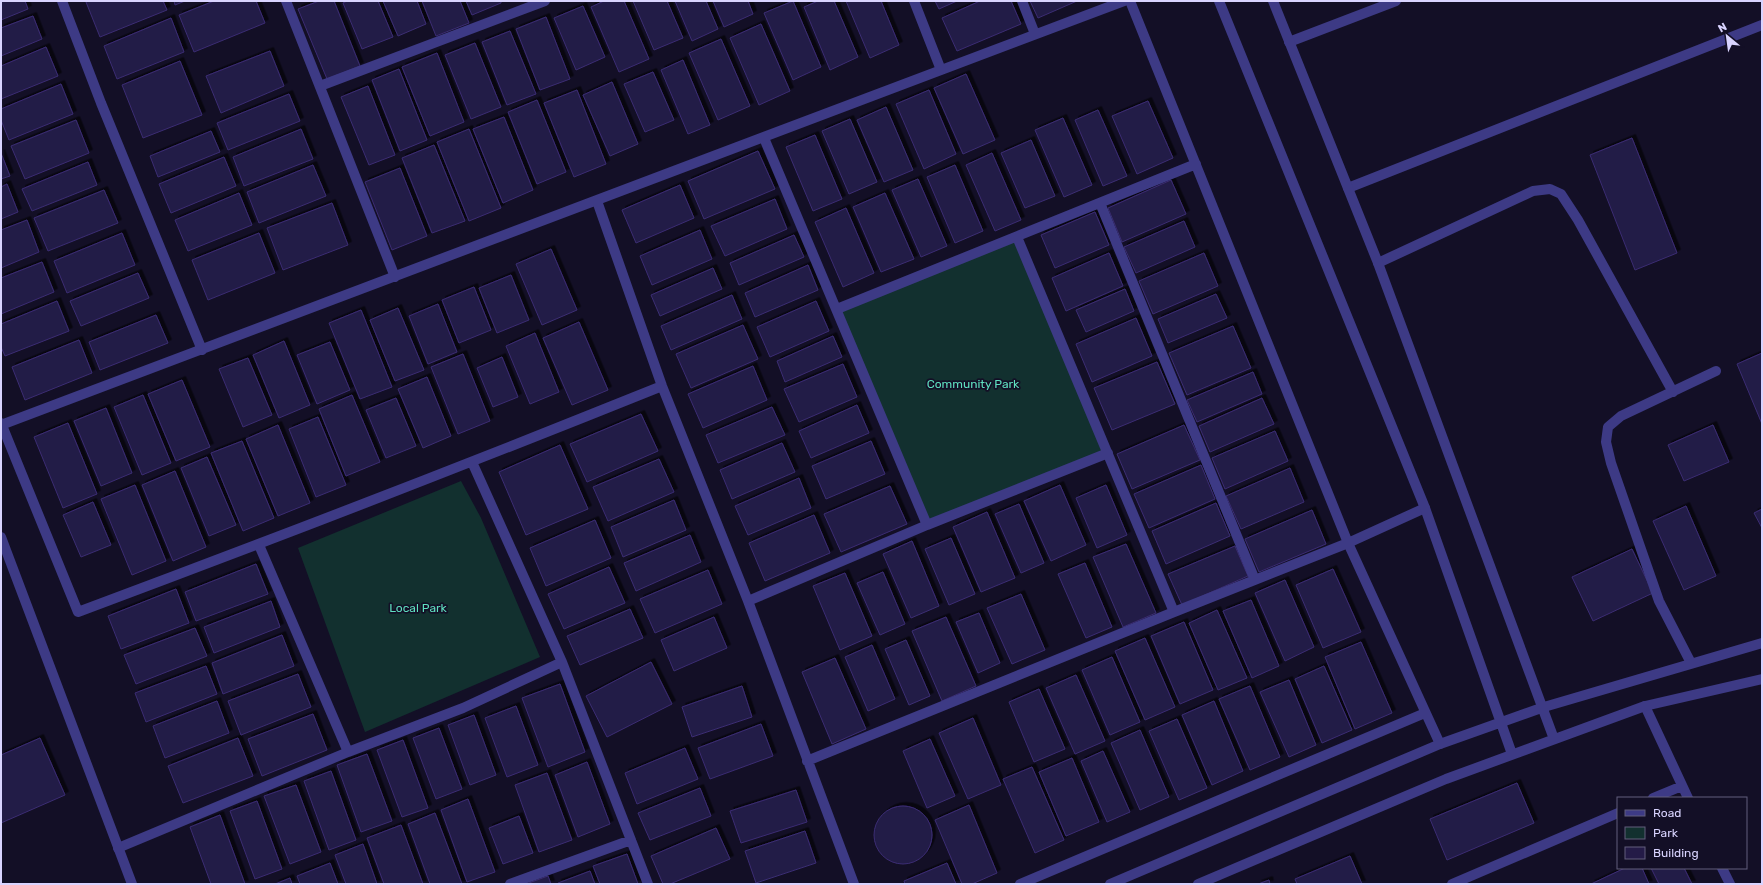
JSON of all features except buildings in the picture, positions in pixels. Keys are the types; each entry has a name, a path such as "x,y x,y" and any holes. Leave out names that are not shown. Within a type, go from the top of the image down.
{"street":[{"path":"62,1 104,110 202,350"},
{"path":"286,1 395,277"},
{"path":"320,86 545,1"},
{"path":"914,1 941,70"},
{"path":"1022,1 1035,34"},
{"path":"662,386 259,545 78,612 1,424 202,350 1124,1"},
{"path":"1130,1 1348,543 1440,744"},
{"path":"1218,1 1425,508 1512,754"},
{"path":"1273,1 1378,263 1463,496 1544,707 1554,739"},
{"path":"1289,42 1396,1"},
{"path":"1348,188 1762,25"},
{"path":"764,138 927,525"},
{"path":"837,310 1196,164"},
{"path":"1378,263 1533,191 1550,189 1561,194 1578,220 1673,392"},
{"path":"597,201 662,386 748,601 854,884"},
{"path":"1100,203 1254,580"},
{"path":"1017,237 1174,612"},
{"path":"1691,663 1659,601 1606,442 1608,427 1621,416 1716,371"},
{"path":"748,601 927,525 1108,453"},
{"path":"472,462 562,662 648,884"},
{"path":"808,761 1348,543 1425,508"},
{"path":"1,537 132,884"},
{"path":"259,545 348,752"},
{"path":"1110,884 1440,744 1544,707 1762,643"},
{"path":"118,848 348,752 463,708 562,662"},
{"path":"1198,884 1446,779 1512,754 1645,706 1762,679"},
{"path":"1645,706 1688,797"},
{"path":"1020,884 1425,713"},
{"path":"1655,797 1682,786"},
{"path":"1452,884 1617,813"},
{"path":"510,884 631,840"},
{"path":"1722,869 1730,884"}],"green space":[{"name":"Community Park","path":"1017,237 1108,453 927,525 837,309"},
{"name":"Local Park","path":"461,481 481,518 540,657 365,732 298,548"}]}
